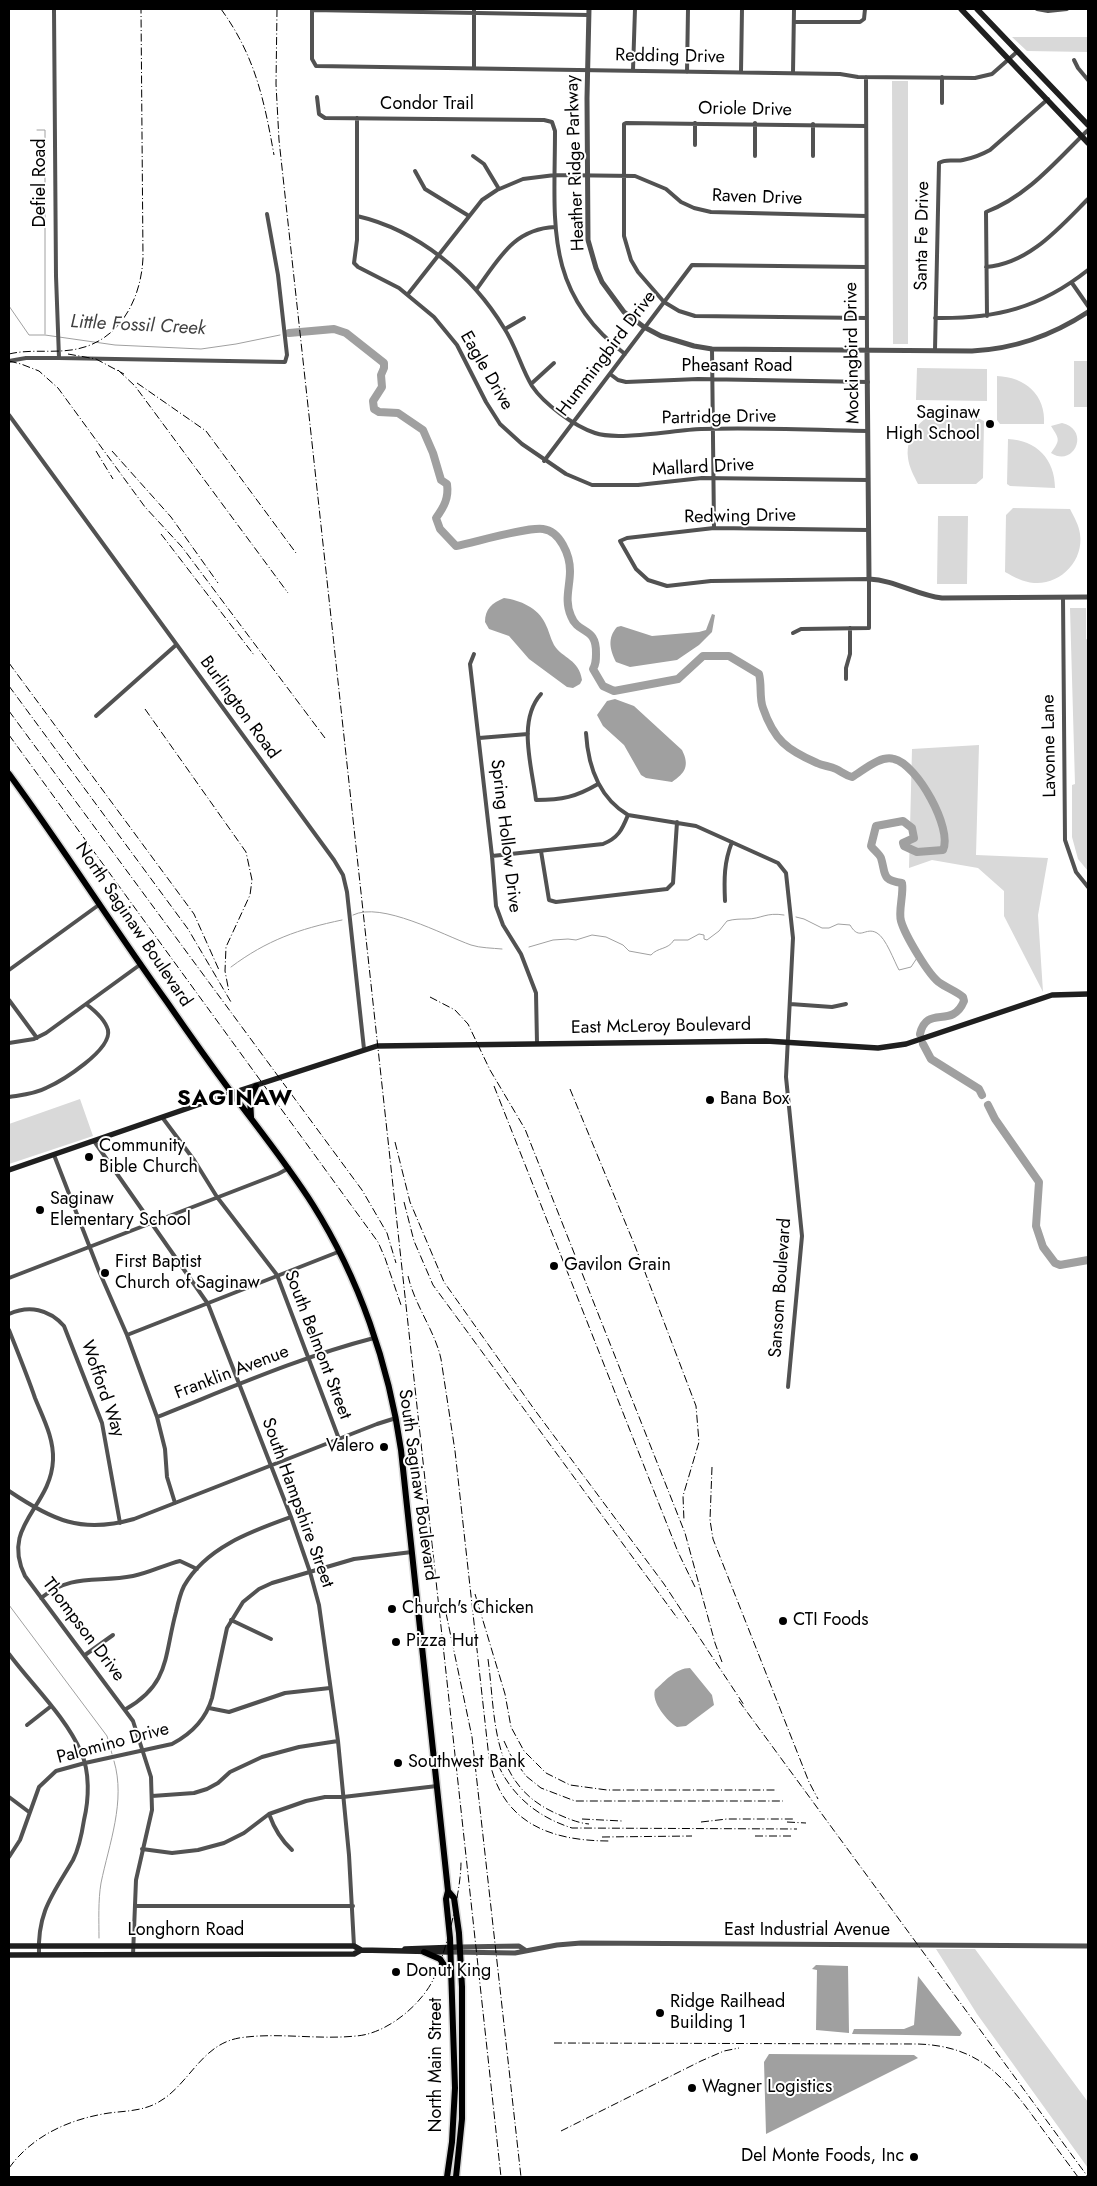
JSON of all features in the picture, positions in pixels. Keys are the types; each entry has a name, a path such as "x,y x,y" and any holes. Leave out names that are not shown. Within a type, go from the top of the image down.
{"main road":[{"path":"961,9 1088,143"},
{"path":"978,9 1088,125"},
{"name":"North Saginaw Boulevard","path":"9,774 232,1093"},
{"name":"East McLeroy Boulevard","path":"9,1170 364,1049 386,1046 788,1042 869,1048 895,1047 1052,996 1088,994"},
{"path":"252,1118 250,1099 256,1086"},
{"name":"South Saginaw Boulevard","path":"232,1093 289,1168 314,1206 338,1252 374,1338 396,1418 448,1891 446,1899 450,1950"},
{"name":"South Saginaw Boulevard","path":"448,1891 454,1898 460,1950"},
{"name":"Longhorn Road","path":"9,1946 354,1946 361,1950 424,1952 460,1950"},
{"path":"306,1946 306,1954"},
{"name":"Longhorn Road","path":"400,1950 412,1947 450,1950"},
{"name":"Longhorn Road","path":"9,1954 354,1954 361,1950"},
{"name":"North Main Street","path":"447,2177 454,2100 450,1950"},
{"name":"North Main Street","path":"456,2177 462,2107 460,1950"},
{"path":"424,1952 437,1957 443,1962 452,1980"}],"street":[{"name":"Defiel Road","path":"54,9 56,276 59,358"},
{"path":"312,9 588,12"},
{"name":"Redding Drive","path":"312,9 313,63 316,66 633,70 840,74 866,77 942,77 986,76 995,72 1018,51"},
{"path":"633,70 635,9"},
{"path":"687,72 688,9"},
{"path":"741,72 742,9"},
{"path":"793,73 794,9"},
{"path":"794,22 857,23 863,20 865,9"},
{"path":"1037,9 1048,11 1067,9"},
{"path":"474,11 474,68"},
{"name":"Heather Ridge Parkway","path":"588,12 588,240 596,268 615,302 644,328 670,340 712,348 980,350 1012,346 1053,332 1088,312"},
{"path":"1074,60 1088,80"},
{"name":"Mockingbird Drive","path":"850,628 869,628 866,77"},
{"path":"942,77 942,103"},
{"name":"Condor Trail","path":"317,98 318,114 322,117 544,120 552,122 555,131 555,175"},
{"name":"Santa Fe Drive","path":"935,350 939,163 943,160 961,161 979,156 990,150 1048,100"},
{"path":"357,118 357,216"},
{"name":"Oriole Drive","path":"623,175 624,124 634,122 755,123 866,126"},
{"path":"695,123 695,145"},
{"path":"755,123 755,156"},
{"path":"813,124 813,156"},
{"path":"987,316 986,212 1004,205 1022,194 1088,130"},
{"path":"473,156 484,164 499,189"},
{"path":"415,171 425,189 468,216"},
{"path":"555,175 555,227 561,264 575,300 600,333 625,354"},
{"name":"Raven Drive","path":"408,294 482,200 499,189 523,179 555,175 623,175 644,178 666,189 681,202 710,212 866,216"},
{"path":"623,175 624,236 627,248 638,272 664,302 678,311 695,316 866,318"},
{"path":"986,267 1012,261 1033,249 1088,199"},
{"path":"9,361 26,358 59,358 280,363 286,360 278,275 267,214"},
{"name":"Partridge Drive","path":"357,216 374,220 396,230 438,255 476,290 505,329 531,384 542,398 573,422 596,434 612,436 714,429 868,431"},
{"name":"Eagle Drive","path":"357,216 354,263 408,294 434,317 449,334 467,362 486,402 500,424 544,461"},
{"path":"476,290 516,240 532,231 555,227"},
{"name":"Hummingbird Drive","path":"544,461 692,265 866,267"},
{"path":"935,318 987,316 1010,312 1036,303 1072,283 1088,270"},
{"path":"1072,283 1088,306"},
{"path":"505,329 524,318"},
{"path":"712,348 714,528"},
{"path":"531,384 554,363"},
{"name":"Pheasant Road","path":"610,374 618,380 626,382 712,380 868,382"},
{"name":"Burlington Road","path":"9,415 310,826 343,875 347,892 364,1049"},
{"name":"Mallard Drive","path":"544,461 566,474 592,485 638,485 714,478 868,480"},
{"name":"Redwing Drive","path":"869,530 714,528 627,538 620,541 636,569 648,580 667,586 711,581 869,579"},
{"path":"869,579 891,582 935,597 1088,597"},
{"name":"Lavonne Lane","path":"1063,597 1065,840 1076,872 1088,888"},
{"path":"793,633 801,629 850,628 850,654 846,668 846,679"},
{"path":"96,716 176,645"},
{"name":"Spring Hollow Drive","path":"474,654 470,664 496,906 503,925 521,954 536,993 537,1044"},
{"path":"541,694 530,712 528,734 536,800 579,796 598,784"},
{"path":"586,733 587,746 598,784 610,802 628,815 696,826 732,842 726,856 724,875 725,901"},
{"path":"479,738 528,734"},
{"path":"492,856 603,844 614,839 622,832 628,815"},
{"path":"541,851 548,900 556,902 668,889 673,883 677,822"},
{"name":"Sansom Boulevard","path":"732,842 784,867 793,938 787,1092 802,1236 788,1387"},
{"path":"9,970 100,904"},
{"path":"9,1043 37,1038 140,964"},
{"path":"9,1000 37,1038"},
{"path":"9,1097 45,1089 78,1068 104,1047 108,1038 108,1029 97,1012 86,1004"},
{"path":"790,1004 832,1007 846,1004"},
{"name":"South Belmont Street","path":"162,1117 194,1160 217,1197 277,1275 307,1359 339,1439"},
{"name":"South Hampshire Street","path":"94,1141 208,1304 291,1516 310,1572 319,1604 338,1741 353,1906 354,1946"},
{"path":"54,1155 127,1335 157,1417 165,1443 167,1477 175,1503"},
{"path":"9,1278 278,1174 289,1168"},
{"path":"127,1335 338,1252"},
{"name":"Wofford Way","path":"9,1314 16,1311 35,1309 50,1314 64,1326 104,1430 120,1523"},
{"name":"Thompson Drive","path":"9,1330 52,1444 53,1460 50,1478 19,1532 17,1551 22,1571 126,1709 133,1721 151,1777 152,1810 136,1880 133,1955"},
{"name":"Franklin Avenue","path":"157,1417 345,1345 374,1338"},
{"path":"9,1491 34,1508 57,1519 77,1524 100,1526 120,1523 396,1418"},
{"path":"126,1709 144,1697 159,1678 180,1596 196,1569 233,1541 250,1532 291,1516"},
{"name":"Palomino Drive","path":"9,1857 20,1840 39,1788 50,1776 64,1768 172,1744 196,1727 208,1708 225,1634 231,1620 243,1602 259,1589 272,1583 354,1559 412,1552"},
{"path":"41,1598 50,1590 68,1582 133,1576 180,1561 196,1569"},
{"path":"231,1620 271,1639"},
{"path":"85,1655 113,1635"},
{"path":"9,1654 69,1731 82,1752 85,1763 88,1803 82,1830 74,1857 48,1900 42,1922 39,1946 40,1955"},
{"path":"208,1708 229,1712 285,1693 330,1688"},
{"path":"27,1725 50,1707"},
{"path":"152,1796 207,1789 230,1772 262,1757 299,1747 338,1741"},
{"path":"142,1849 172,1853 211,1847 234,1838 269,1814 306,1800 437,1786"},
{"path":"9,1797 29,1812"},
{"path":"269,1814 273,1825 284,1843 292,1850"},
{"path":"135,1906 353,1906"},
{"name":"East Industrial Avenue","path":"460,1950 515,1953 581,1943 1088,1946"}],"shaded area":[{"path":"1012,37 1088,37 1088,52 1027,51"},
{"path":"892,81 908,81 908,344 893,344"},
{"path":"1074,361 1088,361 1088,407 1074,407"},
{"path":"917,368 987,369 987,401 916,400"},
{"path":"997,376 1016,380 1032,390 1041,404 1044,424 1000,424 997,420"},
{"path":"947,410 965,412 984,421 983,478 976,484 918,484 909,461 908,449 910,440 913,433 924,420 931,415"},
{"path":"1062,423 1071,427 1076,433 1077,440 1072,452 1066,456 1051,453 1058,440 1051,426"},
{"path":"1008,439 1027,443 1042,453 1052,468 1055,488 1010,486 1007,484"},
{"path":"1013,508 1070,509 1079,527 1080,544 1074,562 1061,575 1044,583 1034,583 1005,572 1006,515"},
{"path":"938,516 968,516 967,584 937,584"},
{"path":"504,598 522,603 538,613 554,645 578,668 582,680 580,684 573,688 567,687 529,659 509,636 489,629 485,622 488,610 493,604"},
{"path":"1070,608 1086,608 1086,639 1088,640 1088,871 1078,859 1072,837 1072,785 1075,784"},
{"path":"712,614 715,615 712,632 699,645 677,660 630,667 616,662 612,653 610,644 612,635 617,627 621,626 652,636 699,632 706,630"},
{"path":"615,699 634,706 682,750 686,760 685,769 672,782 646,778 641,775 624,745 603,726 597,715 607,701"},
{"path":"979,745 976,855 1048,858 1038,915 1043,992 1004,916 1004,891 978,868 932,860 909,868 912,749"},
{"path":"80,1099 93,1136 9,1164 9,1124"},
{"path":"690,1668 712,1695 714,1705 686,1726 677,1727 665,1716 655,1700 655,1690 675,1673"},
{"path":"936,1949 975,1949 1088,2102 1088,2168 977,2014"},
{"path":"816,1965 848,1966 849,2033 816,2030 817,1970 812,1969"},
{"path":"918,1976 962,2033 960,2036 852,2034 854,2029 904,2029 914,2025"},
{"path":"769,2054 914,2055 918,2058 766,2134 764,2062"}],"waterway":[{"path":"37,130 45,130 45,334"},
{"name":"Little Fossil Creek","path":"9,306 29,335 45,335 115,345 201,349 280,335"},
{"name":"Little Fossil Creek","path":"289,333 334,329 346,333 384,363 381,375 382,387 373,401 374,409 379,412 398,413 423,430 433,453 441,480 447,484 445,502 436,518 440,529 456,546 513,532 535,529 549,531 559,539 566,551 570,565 569,610 574,622 594,639 596,656 593,669 603,686 614,691 678,679 703,656 729,656 759,674 762,704 767,719 783,743 797,753 852,777 872,764 889,758 903,763 913,772 938,813 945,840 943,850 917,852 904,846 903,843 914,838 912,828 903,821 876,826 871,846 880,857 887,878 902,883 901,921 918,955 935,979 963,997 964,1001 959,1010 953,1014 928,1020 923,1025 920,1034"},
{"path":"353,915 365,912 379,912 429,927 471,945 502,949"},
{"path":"529,947 553,940 576,940 592,935 606,937 623,945 629,951 651,955 674,940 688,940 699,934 704,935 704,939 707,940 719,931 727,921 752,919 773,914 784,915"},
{"path":"796,917 822,928 829,928 838,924 850,925 860,933 869,931 877,933 887,945 899,970 911,967 919,955"},
{"path":"231,967 257,950 284,937 312,927 342,920"},
{"name":"Little Fossil Creek","path":"923,1044 931,1059 979,1089 982,1095"},
{"name":"Little Fossil Creek","path":"988,1105 995,1119 1039,1182 1036,1226 1043,1247 1055,1263 1060,1265 1088,1260"},
{"path":"9,1605 107,1736 112,1754"},
{"path":"99,1938 100,1890 117,1807 118,1791 114,1761"}],"railway":[{"path":"9,354 71,350 88,346 114,330 124,318 138,290 143,258 141,9"},
{"path":"221,9 233,26 250,61 262,97 274,155"},
{"path":"277,9 276,84 279,140 501,2177"},
{"path":"68,354 96,359 124,374"},
{"path":"9,361 39,371 58,388 145,507 182,547 325,738"},
{"path":"118,370 135,386 288,593"},
{"path":"137,383 206,431 296,553"},
{"path":"96,451 113,479"},
{"path":"112,451 171,517 218,583"},
{"path":"161,534 254,655"},
{"path":"9,663 194,914 219,970"},
{"path":"9,686 188,929 231,1002"},
{"path":"145,709 246,852 252,880 250,895 226,947 225,971 229,992"},
{"path":"9,711 362,1190 387,1233 396,1263"},
{"path":"9,735 378,1242 401,1305"},
{"path":"430,997 455,1010 468,1024 490,1070 525,1129 685,1533 722,1662"},
{"path":"494,1086 678,1552 695,1587"},
{"path":"570,1089 635,1246 696,1406 699,1442 683,1496 684,1521"},
{"path":"395,1142 410,1202 444,1282 534,1409 664,1584 744,1705"},
{"path":"404,1202 414,1241 433,1285 678,1619"},
{"path":"408,1276 415,1298 434,1338 441,1359 455,1451 489,1758 495,1780 505,1798 517,1813 532,1824 549,1832 567,1837 610,1841"},
{"path":"712,1467 710,1520 713,1539 809,1782 818,1799"},
{"path":"475,1594 505,1694 511,1727 524,1751 546,1773 570,1785 607,1790 777,1790"},
{"path":"446,1613 472,1737 521,2177"},
{"path":"488,1659 495,1725 507,1766 517,1784 532,1799 553,1812 575,1821 589,1824"},
{"path":"739,1701 1088,2177"},
{"path":"504,1741 510,1754 526,1776 541,1788 575,1801 783,1801"},
{"path":"493,1752 505,1779 523,1800 545,1817 572,1828 797,1829"},
{"path":"582,1819 622,1821"},
{"path":"701,1822 727,1819 794,1819"},
{"path":"787,1822 806,1823"},
{"path":"602,1837 692,1836"},
{"path":"755,1836 791,1836"},
{"path":"9,2168 29,2146 53,2130 80,2119 139,2109 157,2103 178,2087 204,2057 226,2042 253,2036 356,2036 379,2030 401,2017 411,2009 427,1990 438,1968 448,1939 456,1905 461,1862"},
{"path":"554,2043 918,2044 957,2050 986,2065 999,2076 1023,2103 1078,2177"},
{"path":"561,2131 701,2061 724,2051 739,2048"}],"place":[{"name":"Saginaw High School","path":"990,424"},
{"name":"Bana Box","path":"710,1100"},
{"name":"Community Bible Church","path":"89,1157"},
{"name":"Saginaw Elementary School","path":"40,1210"},
{"name":"Gavilon Grain","path":"554,1266"},
{"name":"First Baptist Church of Saginaw","path":"105,1273"},
{"name":"Valero","path":"384,1447"},
{"name":"Church's Chicken","path":"392,1609"},
{"name":"CTI Foods","path":"783,1621"},
{"name":"Pizza Hut","path":"396,1642"},
{"name":"Southwest Bank","path":"398,1763"},
{"name":"Donut King","path":"396,1972"},
{"name":"Ridge Railhead Building 1","path":"660,2013"},
{"name":"Wagner Logistics","path":"692,2088"},
{"name":"Del Monte Foods, Inc","path":"914,2157"}],"district":[{"name":"SAGINAW","path":"235,1100"}]}
